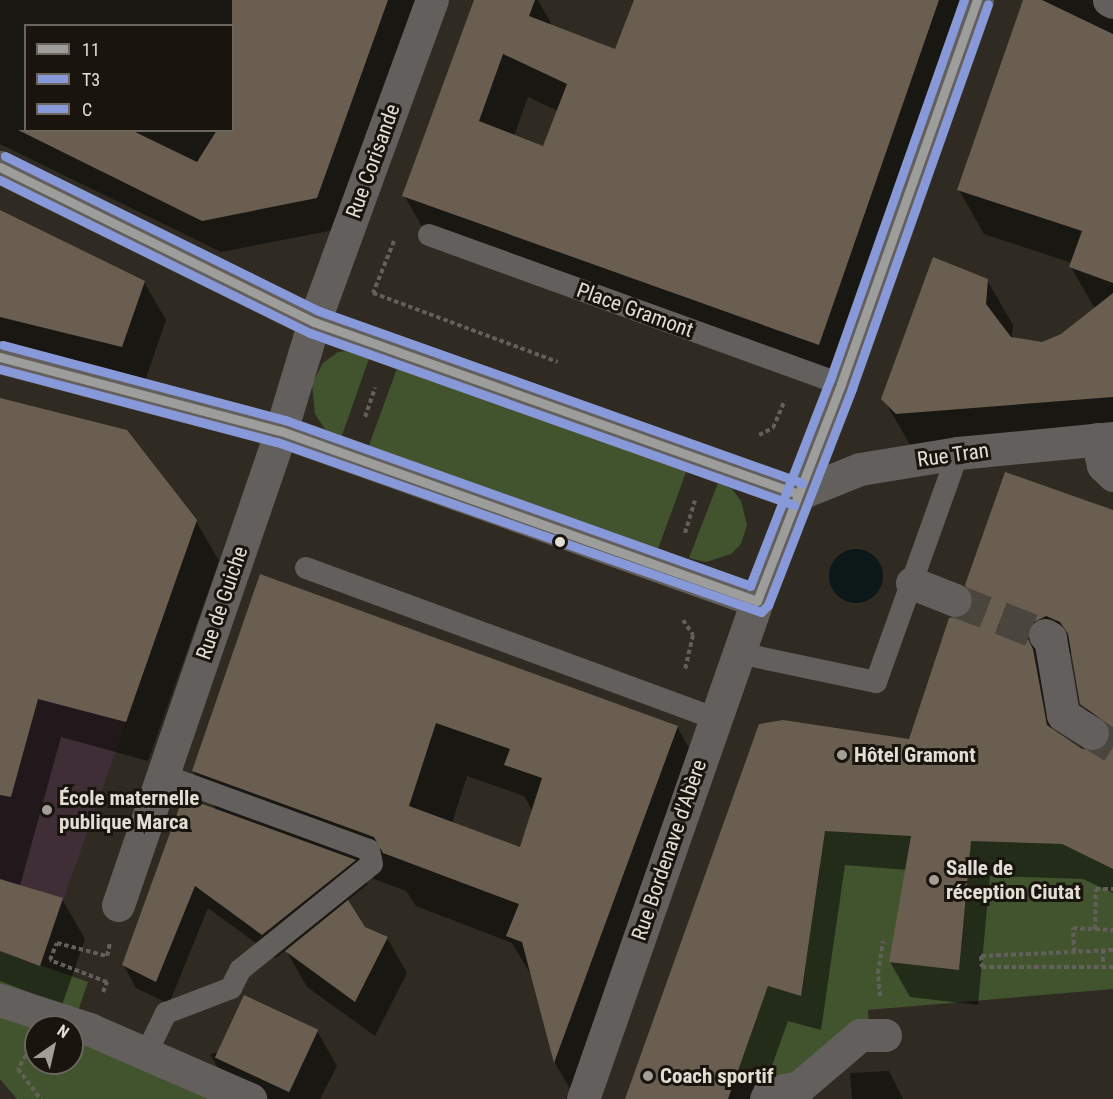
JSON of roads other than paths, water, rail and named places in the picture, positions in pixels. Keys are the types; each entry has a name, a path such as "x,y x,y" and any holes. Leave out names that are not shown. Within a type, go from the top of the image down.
{"street":[{"name":"Rue Corisande","path":"314,322 432,0"},
{"path":"0,357 281,431 352,454 757,602 841,384 977,0"},
{"path":"0,167 314,322 798,494"},
{"path":"281,431 314,322"},
{"name":"Rue de Guiche","path":"118,904 281,431"},
{"path":"1105,439 1103,465 1113,475"},
{"name":"Rue Tran","path":"798,494 860,469 958,453 1105,439"},
{"path":"912,583 955,600"},
{"name":"Rue Bordenave d'Abère","path":"587,1085 757,602"},
{"path":"1045,635 1050,638 1063,715 1092,733"},
{"path":"0,1000 89,1029 250,1099"},
{"path":"766,1099 769,1093 799,1087 860,1035 885,1035"}],"lane":[{"name":"Place Gramont","path":"429,236 841,384"},
{"path":"739,653 876,682 958,453"},
{"path":"306,568 716,718"},
{"path":"146,1054 166,1013 231,988 240,970 365,873 372,864 369,850 163,775"}],"tunnel":[{"path":"955,600 1045,635"},
{"path":"1092,733 1113,746"}],"place":[{"name":"Hôtel Gramont","path":"842,755"},
{"name":"École maternelle publique Marca","path":"47,810"},
{"name":"Salle de réception Ciutat","path":"934,880"},
{"name":"Coach sportif","path":"648,1076"}]}
